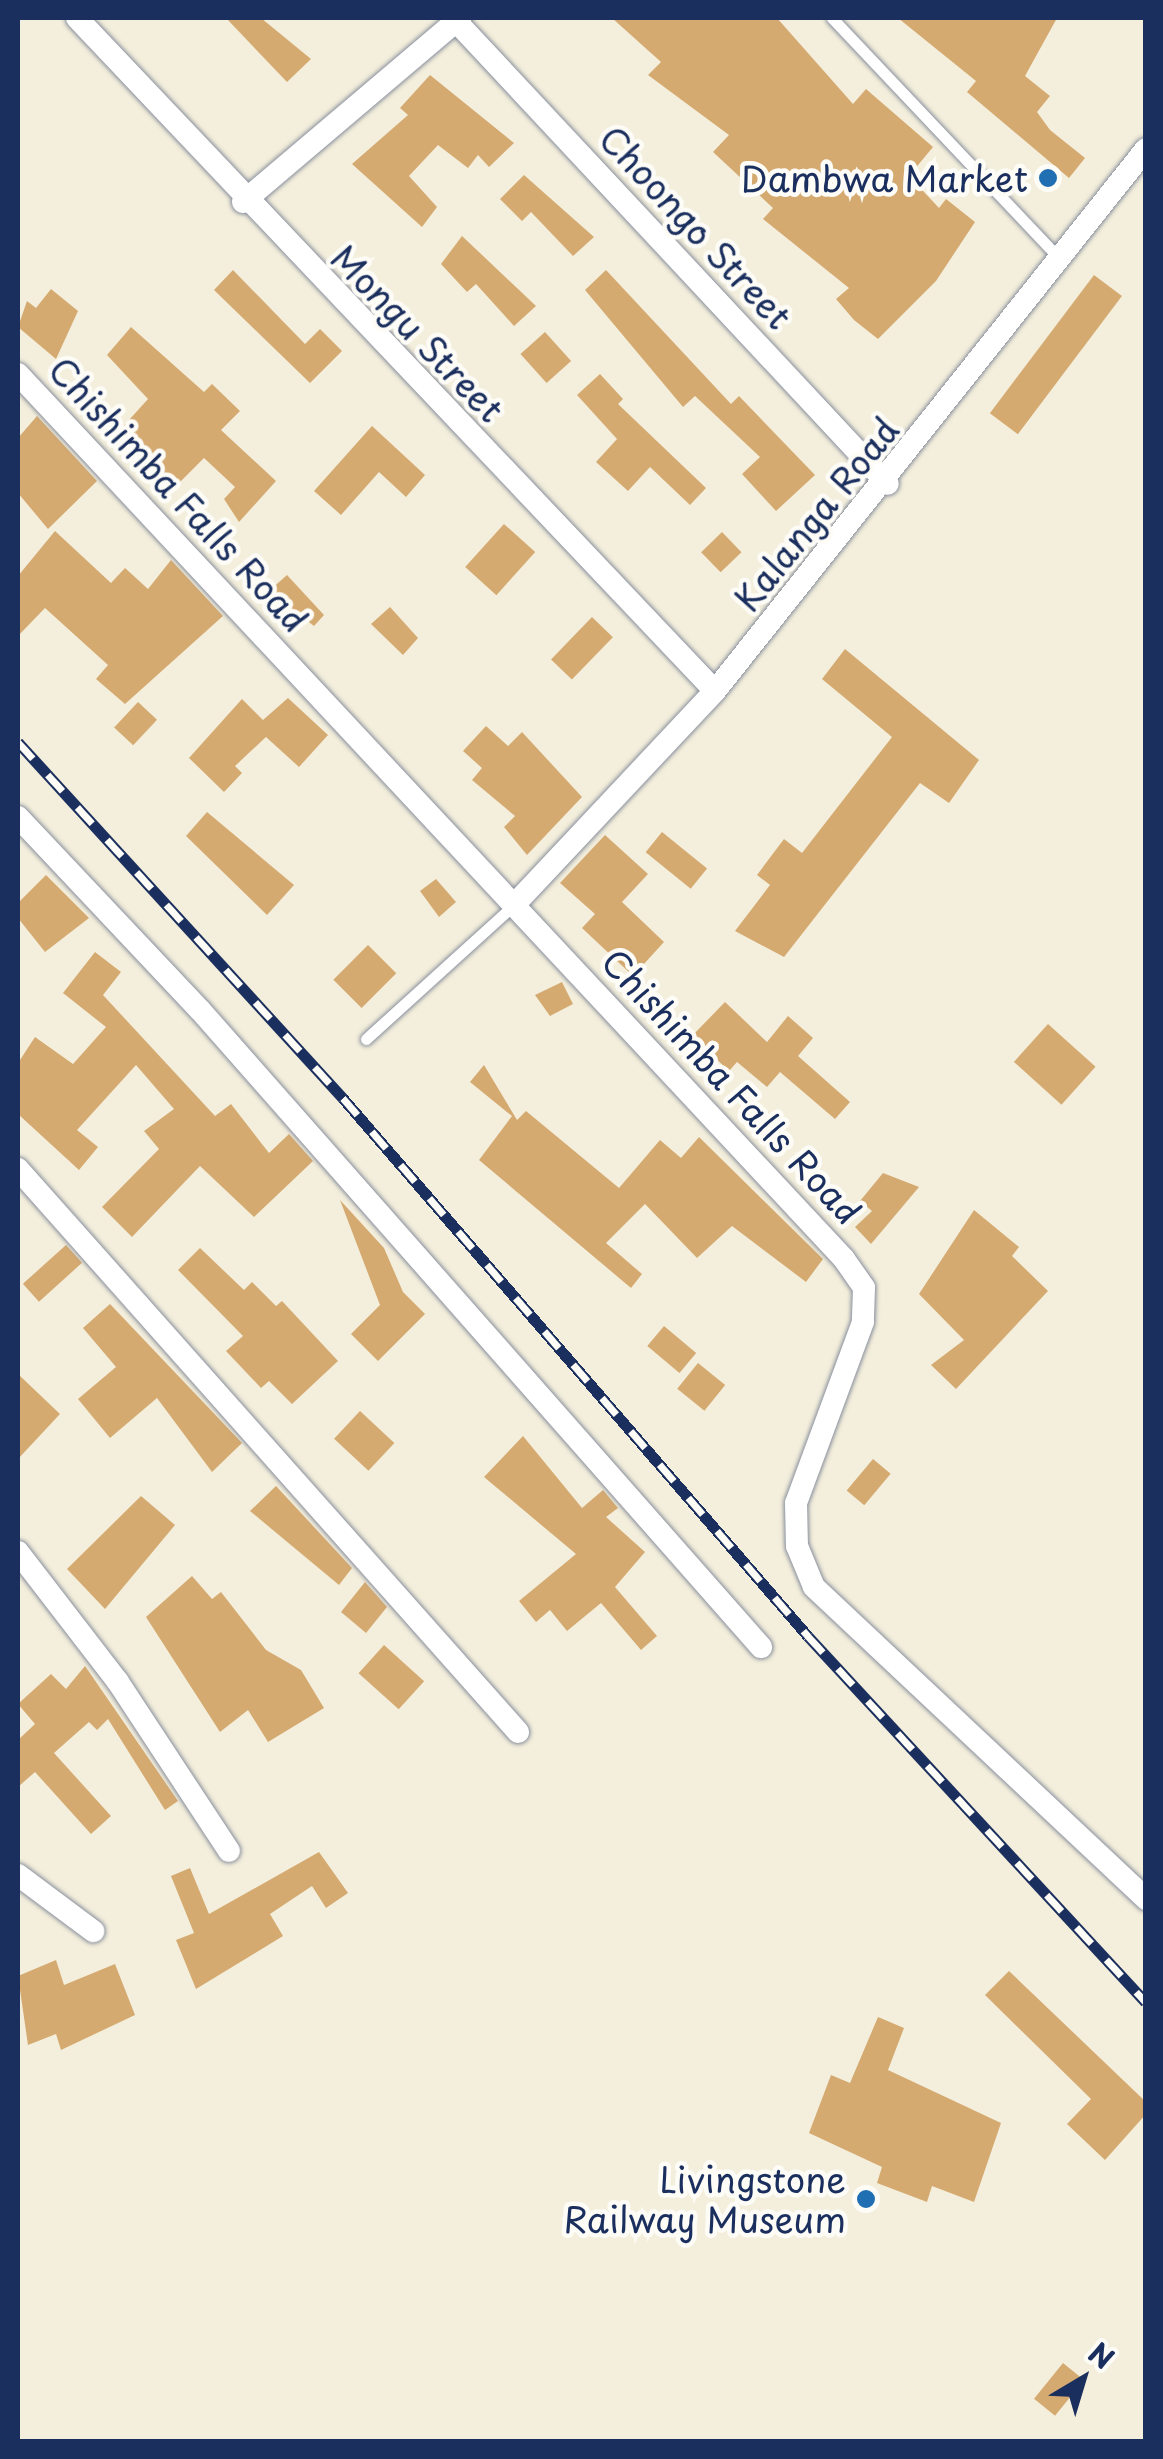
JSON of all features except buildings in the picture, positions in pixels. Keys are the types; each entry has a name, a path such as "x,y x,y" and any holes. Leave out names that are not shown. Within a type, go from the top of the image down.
{"street":[{"name":"Mongu Street","path":"77,18 243,202 715,692"},
{"path":"243,202 456,19"},
{"name":"Choongo Street","path":"456,19 888,484"},
{"name":"Kalanga Road","path":"515,904 715,692 888,484 1146,149"},
{"name":"Chishimba Falls Road","path":"18,374 515,904 864,1288 864,1322 796,1502 797,1546 814,1587 1146,1899"},
{"path":"18,817 200,1010 761,1648"},
{"path":"18,1169 518,1732"},
{"path":"18,1552 118,1682 229,1851"},
{"path":"18,1875 93,1931"}],"lane":[{"path":"832,18 1062,261"},
{"path":"366,1038 515,904"}],"railway":[{"path":"18,742 343,1098 808,1636 1146,2002"}],"place":[{"name":"Dambwa Market","path":"1048,178"},
{"name":"Livingstone Railway Museum","path":"866,2199"}]}
